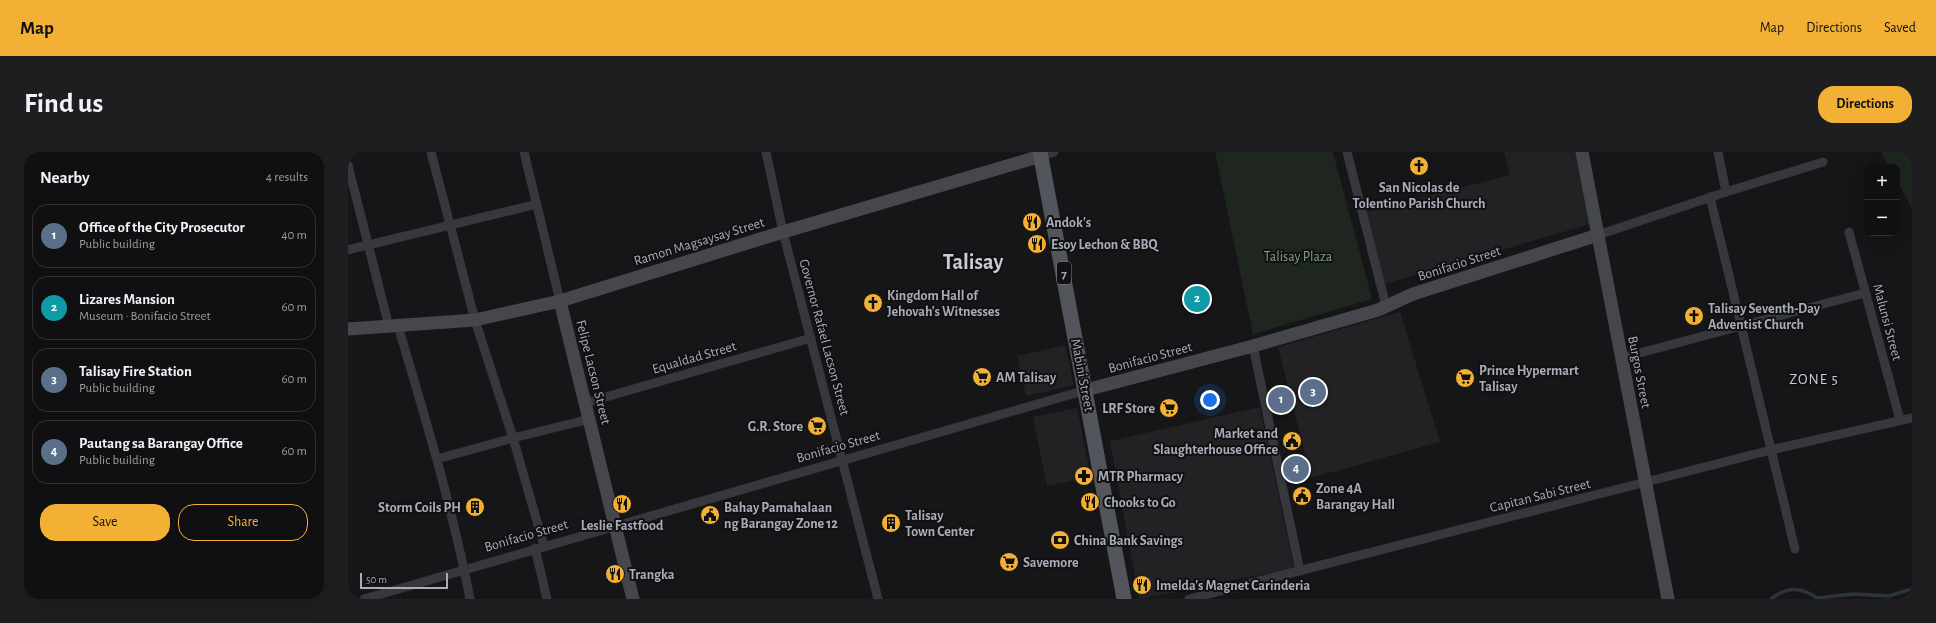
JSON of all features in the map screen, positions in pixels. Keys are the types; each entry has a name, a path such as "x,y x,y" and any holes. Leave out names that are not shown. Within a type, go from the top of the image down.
{"main road":[{"name":"Mabini Street","path":"1045,153 1124,599"}],"street":[{"path":"431,152 475,320 513,438 539,547 546,599"},
{"name":"Felipe Lacson Street","path":"524,152 633,599"},
{"name":"Governor Rafael Lacson Street","path":"766,152 783,232 878,599"},
{"path":"1347,152 1386,306"},
{"name":"Burgos Street","path":"1582,152 1668,599"},
{"path":"1718,152 1726,192"},
{"name":"Ramon Magsaysay Street","path":"348,329 394,327 475,320 560,301 1045,153"},
{"name":"Bonifacio Street","path":"364,599 539,547 843,461 1086,390 1253,346 1378,310 1413,294 1598,235 1710,197 1824,162"},
{"path":"348,166 352,195 438,459 470,599"},
{"path":"1710,197 1795,549"},
{"path":"348,250 537,204"},
{"name":"Malunsi Street","path":"1849,232 1900,420"},
{"path":"1621,358 1866,293"},
{"name":"Equaldad Street","path":"585,403 811,338"},
{"path":"1253,346 1300,571"},
{"name":"Capitan Sabi Street","path":"1189,599 1771,450 1912,418"},
{"path":"438,459 513,438 590,419"}],"shaded area":[{"path":"1504,152 1573,152 1587,225 1385,284 1366,212 1510,175"},
{"path":"1400,312 1440,442 1311,478 1278,347"},
{"path":"1065,345 1074,385 1026,396 1017,356"},
{"path":"1260,407 1294,568 1139,599 1110,441"},
{"path":"1077,408 1091,477 1047,486 1033,417"}],"green space":[{"name":"Talisay Plaza","path":"1215,152 1333,152 1372,299 1253,334"},
{"path":"1573,152 1577,152 1590,224 1587,225"},
{"path":"1881,152 1912,152 1912,209 1900,187 1900,164 1887,164"}],"waterway":[{"path":"1771,599 1789,590 1800,590 1817,598 1853,594 1889,596 1912,589"}],"place":[{"name":"San Nicolas de Tolentino Parish Church","path":"1419,166"},
{"name":"Andok's","path":"1032,222"},
{"name":"Esoy Lechon & BBQ","path":"1037,244"},
{"name":"Lizares Mansion","path":"1197,299"},
{"name":"Kingdom Hall of Jehovah's Witnesses","path":"873,303"},
{"name":"Talisay Seventh-Day Adventist Church","path":"1694,316"},
{"name":"AM Talisay","path":"982,377"},
{"name":"Prince Hypermart Talisay","path":"1465,378"},
{"name":"Talisay Fire Station","path":"1313,392"},
{"name":"Office of the City Prosecutor","path":"1281,400"},
{"name":"LRF Store","path":"1169,408"},
{"name":"G.R. Store","path":"817,426"},
{"name":"Market and Slaughterhouse Office","path":"1292,441"},
{"name":"Pautang sa Barangay Office","path":"1296,469"},
{"name":"MTR Pharmacy","path":"1084,476"},
{"name":"Zone 4A Barangay Hall","path":"1302,496"},
{"name":"Chooks to Go","path":"1090,502"},
{"name":"Leslie Fastfood","path":"622,504"},
{"name":"Storm Coils PH","path":"475,507"},
{"name":"Bahay Pamahalaan ng Barangay Zone 12","path":"710,515"},
{"name":"Talisay Town Center","path":"891,523"},
{"name":"China Bank Savings","path":"1060,540"},
{"name":"Savemore","path":"1009,562"},
{"name":"Trangka","path":"615,574"},
{"name":"Imelda's Magnet Carinderia","path":"1142,585"}],"district":[{"name":"Talisay","path":"973,261"},
{"name":"ZONE 5","path":"1814,379"}]}
